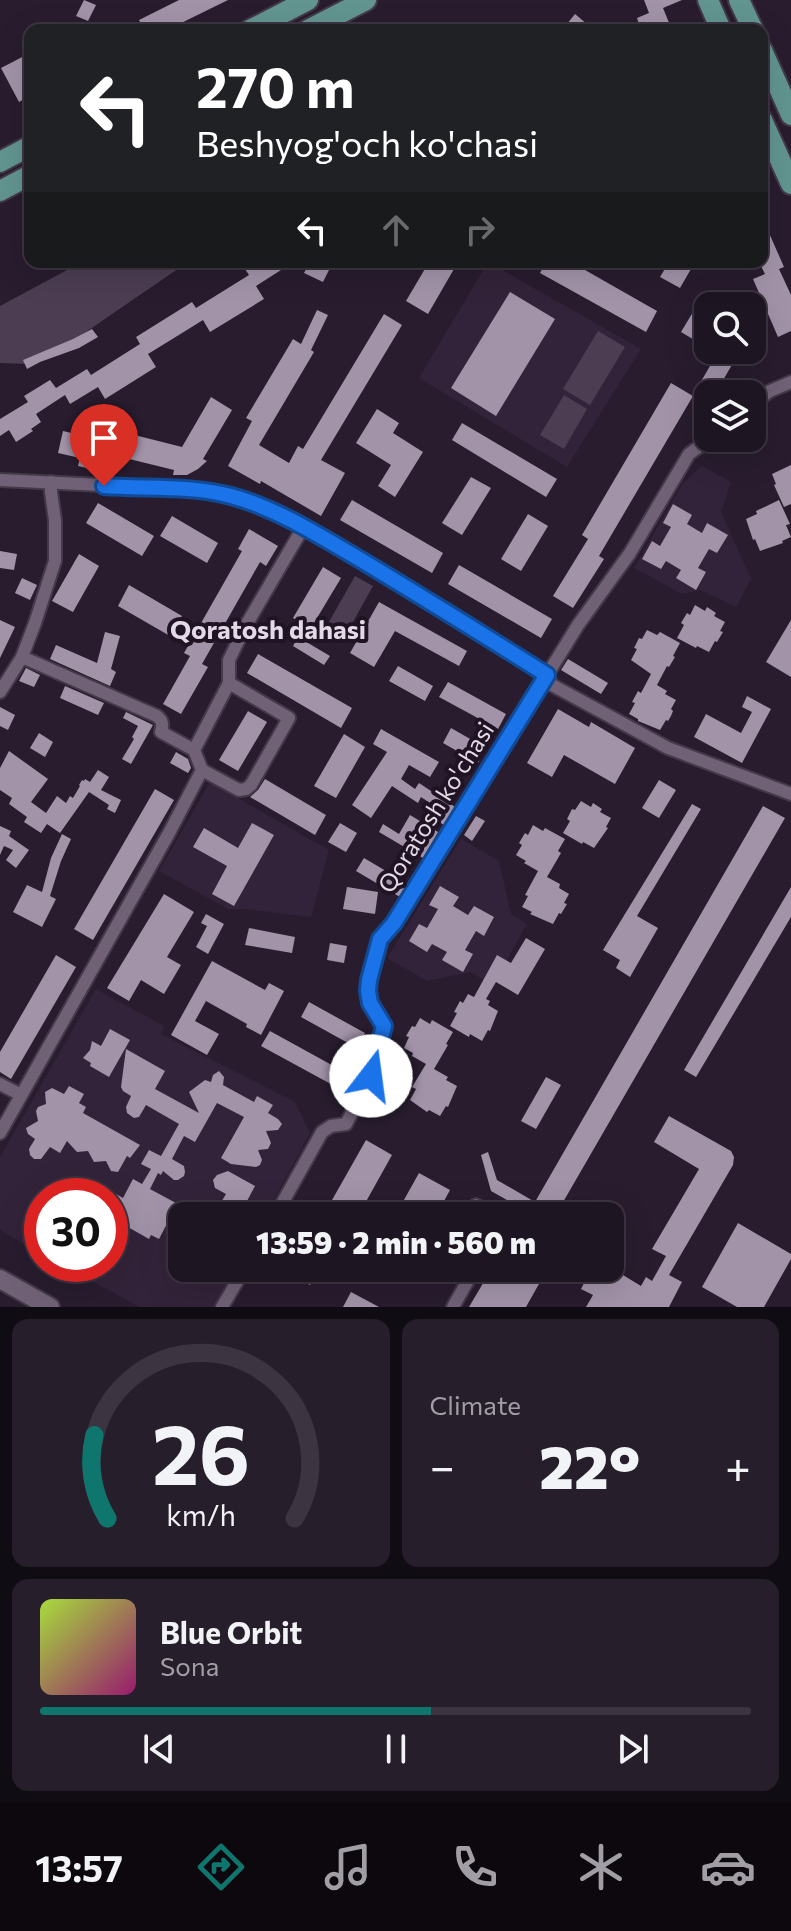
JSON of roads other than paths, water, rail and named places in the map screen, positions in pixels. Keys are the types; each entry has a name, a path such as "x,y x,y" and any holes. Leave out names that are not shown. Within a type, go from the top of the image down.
{"main road":[{"path":"262,24 308,0"},
{"path":"320,24 366,0"},
{"path":"708,0 718,24"},
{"path":"739,0 750,24"},
{"path":"768,63 791,115"},
{"path":"768,133 791,184"},
{"path":"0,162 24,149"},
{"path":"0,191 24,178"}],"street":[{"path":"766,394 791,382"},
{"name":"Qoratosh ko'chasi","path":"283,1202 322,1132 331,1126 346,1124 371,1076 384,1026 370,1003 368,991 380,939 394,923 578,625 630,553 694,450"},
{"path":"0,480 201,490 256,505 304,526 547,675 552,685 668,748 791,794"},
{"path":"0,692 22,657 55,561 51,482"},
{"path":"194,750 229,683 229,660 304,526"},
{"path":"22,657 157,716 163,725 161,732 194,750 202,770 239,790 251,785 289,718 229,683"},
{"path":"0,1133 202,770"},
{"path":"0,1084 21,1095"},
{"path":"0,1279 50,1307"},
{"path":"222,1307 237,1282"},
{"path":"453,1307 467,1282"}],"district":[{"name":"Qoratosh dahasi","path":"268,628"}]}
